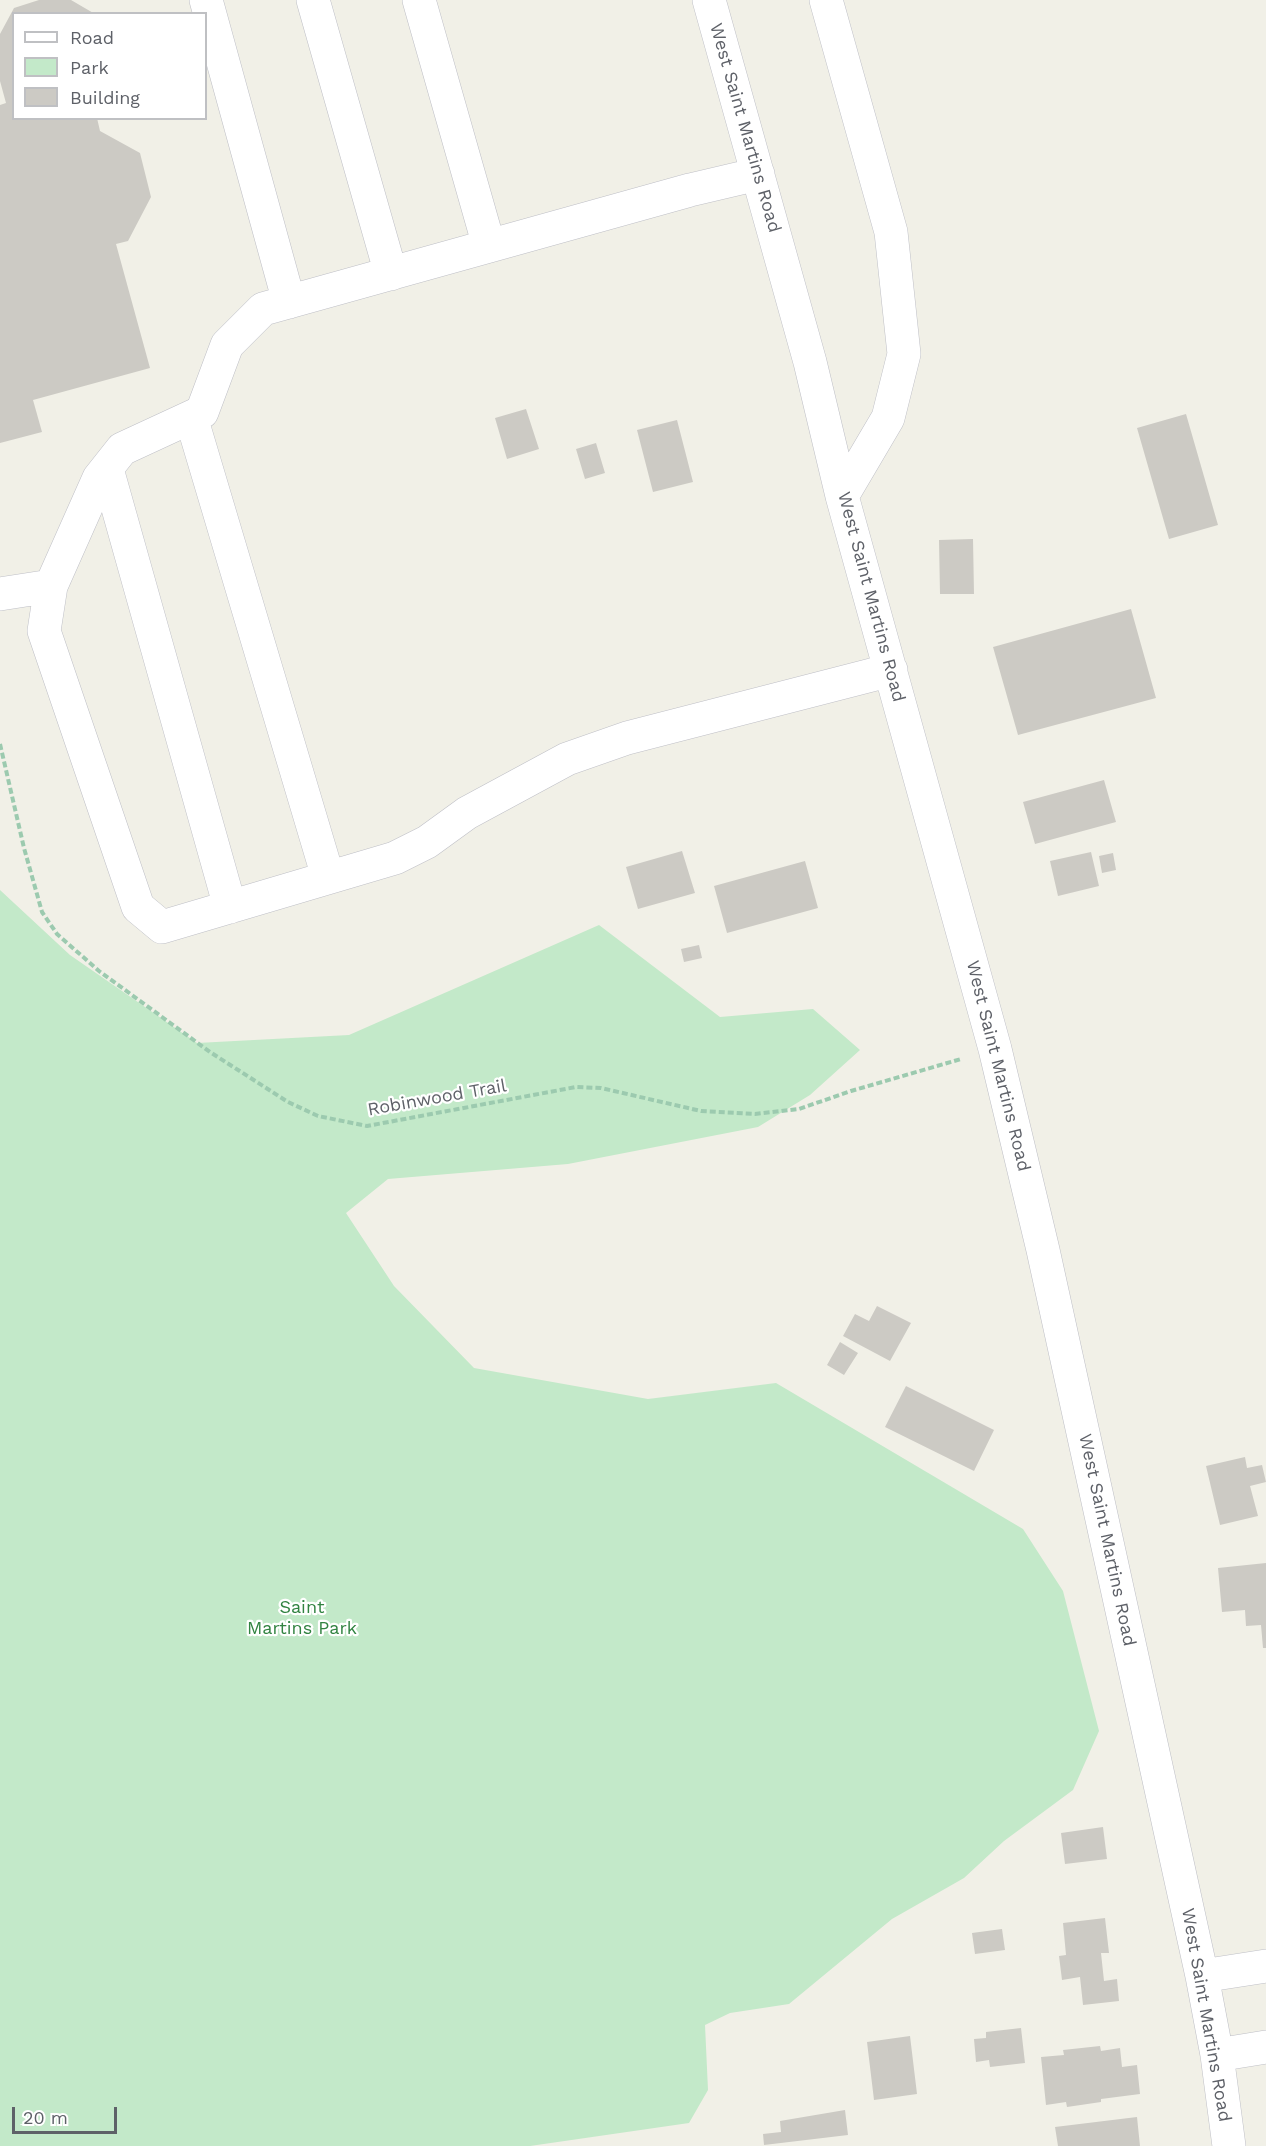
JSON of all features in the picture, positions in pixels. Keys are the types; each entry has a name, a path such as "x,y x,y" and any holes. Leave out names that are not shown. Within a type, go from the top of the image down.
{"street":[{"path":"206,0 289,302"},
{"path":"313,0 391,274"},
{"path":"419,0 489,246"},
{"name":"West Saint Martins Road","path":"709,0 810,362 842,496 995,1049 1043,1250 1202,1976 1217,2055 1230,2146"},
{"path":"826,0 891,232 904,354 888,418 842,496"},
{"path":"758,174 690,190 263,309 228,345 202,412 122,450 99,478 51,586 44,631 138,907 162,927 395,858 428,842 467,813 567,759 627,738 891,670"},
{"path":"191,417 328,878"},
{"path":"107,469 230,907"},
{"path":"0,594 51,586"},
{"path":"1202,1976 1266,1966"},
{"path":"1217,2055 1266,2047"}],"path":[{"name":"Robinwood Trail","path":"0,744 24,848 42,912 57,934 99,971 210,1052 288,1102 318,1116 367,1126 576,1087 600,1088 701,1111 755,1114 799,1109 995,1049"}],"green space":[{"name":"Saint Martins Park","path":"0,890 70,955 197,1043 349,1035 599,925 720,1017 813,1009 860,1050 810,1095 758,1127 568,1164 388,1179 346,1213 394,1286 474,1368 648,1399 776,1383 1023,1529 1063,1591 1099,1731 1073,1790 1004,1841 964,1878 892,1919 789,2004 730,2013 705,2025 708,2090 689,2123 530,2146 0,2146"}],"building":[{"path":"39,0 71,0 92,12 12,12 12,120 97,120 100,131 140,153 151,197 128,241 116,244 150,368 33,400 42,432 0,443 0,105 6,103 0,81 0,34 14,8"},
{"path":"526,409 539,449 507,459 495,418"},
{"path":"1186,414 1218,525 1169,539 1137,428"},
{"path":"677,420 693,482 653,492 637,430"},
{"path":"596,443 605,473 585,479 576,449"},
{"path":"973,539 974,594 940,594 939,540"},
{"path":"1131,609 1156,698 1018,735 993,647"},
{"path":"1104,780 1116,822 1035,844 1023,802"},
{"path":"682,851 695,893 638,909 626,867"},
{"path":"1091,852 1099,886 1058,896 1050,861"},
{"path":"1113,853 1116,870 1102,873 1099,856"},
{"path":"805,861 818,908 727,933 714,886"},
{"path":"699,945 702,958 684,962 681,949"},
{"path":"877,1306 911,1323 890,1361 843,1336 855,1314 869,1321"},
{"path":"840,1342 858,1353 844,1375 827,1365"},
{"path":"906,1386 994,1430 974,1471 885,1427"},
{"path":"1245,1457 1247,1468 1262,1465 1266,1482 1250,1486 1258,1516 1220,1525 1206,1466"},
{"path":"1266,1563 1266,1648 1263,1648 1261,1625 1246,1626 1245,1610 1222,1612 1218,1568"},
{"path":"1103,1827 1107,1859 1065,1864 1061,1833"},
{"path":"1105,1918 1109,1953 1101,1953 1104,1981 1117,1979 1119,2001 1083,2005 1080,1977 1062,1980 1059,1956 1066,1955 1063,1923"},
{"path":"1002,1929 1005,1950 975,1954 972,1933"},
{"path":"1021,2028 1025,2063 990,2067 989,2060 976,2062 974,2039 986,2038 986,2032"},
{"path":"910,2036 917,2094 874,2100 867,2042"},
{"path":"1100,2046 1101,2051 1120,2048 1122,2067 1137,2065 1140,2094 1101,2099 1101,2102 1067,2107 1066,2102 1046,2105 1041,2057 1064,2055 1063,2050"},
{"path":"845,2110 848,2135 764,2145 763,2134 781,2132 780,2121"},
{"path":"1137,2117 1140,2146 1058,2146 1055,2127"}]}
